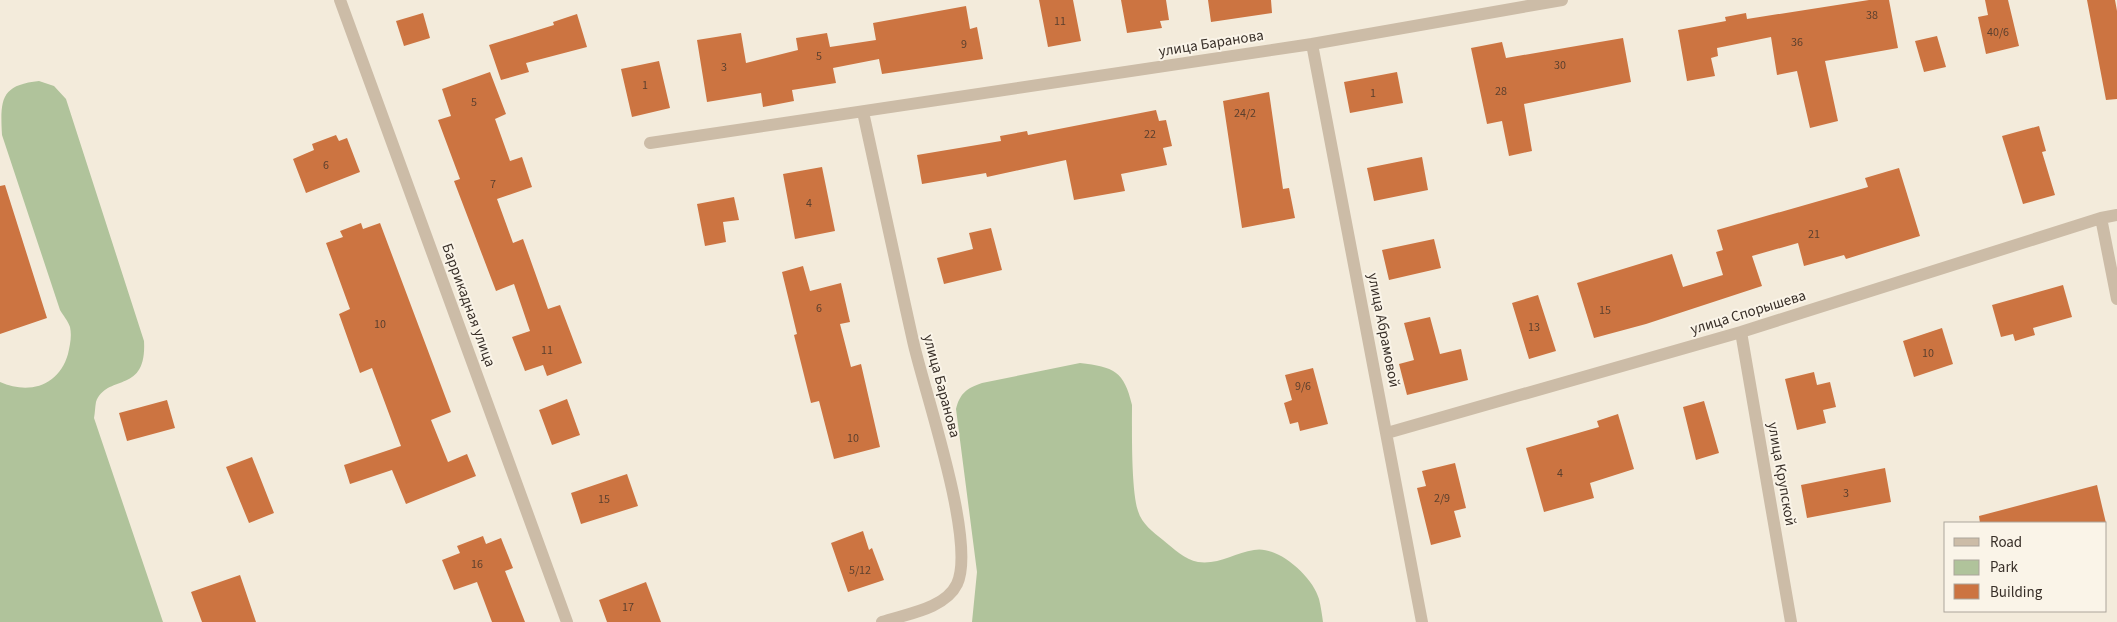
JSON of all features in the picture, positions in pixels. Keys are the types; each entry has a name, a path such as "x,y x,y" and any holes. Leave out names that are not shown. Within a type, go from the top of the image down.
{"street":[{"name":"Баррикадная улица","path":"340,0 567,622"},
{"name":"улица Баранова","path":"650,143 1312,44 1562,0"},
{"name":"улица Абрамовой","path":"1312,44 1388,433 1422,622"},
{"name":"улица Баранова","path":"863,112 913,344 954,498 961,561 958,583 949,596 934,605 882,622"},
{"name":"улица Спорышева","path":"1388,433 1740,332 2101,218 2117,215"},
{"path":"2101,218 2117,299"},
{"name":"улица Крупской","path":"1740,332 1791,622"}],"green space":[{"path":"39,81 54,86 66,99 144,341 143,358 139,369 133,376 101,393 96,402 94,418 163,622 0,622 0,382 22,388 42,385 50,380 58,374 64,365 71,337 70,327 60,310 2,135 3,103 10,90 26,83"},
{"path":"1080,363 1101,366 1116,373 1121,378 1129,394 1132,405 1134,489 1138,511 1148,527 1179,553 1188,559 1198,562 1213,562 1254,550 1273,552 1293,564 1310,581 1319,599 1323,622 972,622 977,572 956,409 958,403 965,392 982,383"}],"building":[{"path":"1039,0 1073,0 1081,41 1048,47"},
{"path":"1121,0 1166,0 1169,20 1160,21 1162,28 1127,33"},
{"path":"1208,0 1271,0 1272,13 1211,22"},
{"path":"1869,0 1889,0 1898,48 1825,61 1838,121 1810,128 1797,71 1777,75 1771,37 1717,48 1718,56 1711,58 1715,76 1687,81 1678,30 1726,21 1725,17 1746,13 1747,19"},
{"path":"1985,0 2008,0 2019,46 1986,54 1978,17 1988,15"},
{"path":"2087,0 2115,0 2117,11 2117,99 2106,100"},
{"path":"966,6 970,29 977,27 983,59 882,74 879,59 833,68 836,83 792,90 794,101 763,107 761,93 707,102 697,40 741,33 746,63 798,50 796,38 827,33 830,47 876,40 873,23"},
{"path":"423,13 430,38 404,46 396,21"},
{"path":"577,14 587,47 526,63 529,72 501,80 489,45 554,25 553,22"},
{"path":"1937,36 1946,67 1924,72 1915,41"},
{"path":"1623,38 1631,82 1524,104 1532,151 1509,156 1502,121 1487,124 1471,48 1502,42 1506,58"},
{"path":"659,61 670,108 632,117 621,69"},
{"path":"490,72 506,114 495,119 510,161 522,157 532,187 497,199 513,243 523,239 548,309 560,305 582,363 547,376 543,365 525,371 512,337 530,331 514,284 496,291 454,181 460,179 438,120 451,116 442,89"},
{"path":"1397,72 1403,103 1350,113 1344,82"},
{"path":"1269,92 1283,189 1289,188 1295,218 1242,228 1223,101"},
{"path":"1156,110 1159,121 1166,120 1172,146 1163,148 1167,165 1121,174 1125,191 1074,200 1066,160 987,177 986,173 922,184 917,155 1001,141 1000,136 1027,131 1028,135"},
{"path":"2039,126 2046,151 2042,152 2055,195 2023,204 2002,136"},
{"path":"336,135 339,141 347,138 360,172 306,193 293,159 314,150 312,144"},
{"path":"1422,157 1428,190 1374,201 1367,168"},
{"path":"822,167 835,231 795,239 783,174"},
{"path":"1899,168 1920,236 1846,259 1844,255 1804,266 1798,243 1752,256 1762,286 1646,324 1594,338 1577,283 1672,254 1683,287 1723,275 1716,252 1723,250 1717,230 1868,187 1865,178"},
{"path":"5,185 47,318 0,334 0,186"},
{"path":"734,197 739,220 723,222 726,242 705,246 697,204"},
{"path":"361,223 363,229 380,223 451,412 431,420 448,462 467,454 476,476 406,504 392,470 350,484 344,465 401,446 372,368 360,373 339,314 350,309 326,243 343,237 340,231"},
{"path":"991,228 1002,270 944,284 937,258 973,249 969,233"},
{"path":"1434,239 1441,268 1389,280 1382,250"},
{"path":"803,266 810,291 841,283 850,322 840,324 851,367 861,364 880,447 834,459 819,401 811,403 794,335 797,334 782,272"},
{"path":"2063,285 2072,317 2033,328 2035,335 2015,341 2013,334 2001,337 1992,305"},
{"path":"1538,295 1556,351 1529,359 1512,303"},
{"path":"1430,317 1440,354 1461,349 1468,380 1407,395 1399,364 1414,360 1404,323"},
{"path":"1942,328 1953,364 1914,377 1903,341"},
{"path":"1313,368 1328,424 1300,431 1298,422 1290,424 1284,403 1292,400 1285,375"},
{"path":"1814,372 1817,385 1830,382 1836,407 1823,410 1826,423 1797,430 1785,379"},
{"path":"567,399 580,435 552,445 539,410"},
{"path":"167,400 175,428 127,441 119,413"},
{"path":"1704,401 1719,453 1696,460 1683,407"},
{"path":"1618,414 1634,469 1590,483 1594,498 1544,512 1526,448 1599,427 1597,421"},
{"path":"252,457 274,513 249,523 226,467"},
{"path":"1455,463 1466,508 1454,511 1461,537 1431,545 1417,488 1426,486 1422,471"},
{"path":"1885,468 1891,502 1807,518 1801,485"},
{"path":"627,474 638,506 581,524 571,493"},
{"path":"2097,485 2106,522 1980,522 1979,516"},
{"path":"863,531 869,550 872,548 884,580 848,592 831,543"},
{"path":"483,536 486,544 501,538 513,568 505,571 525,622 492,622 477,582 454,590 442,560 460,553 457,546"},
{"path":"240,575 256,622 202,622 191,592"},
{"path":"646,582 661,622 607,622 599,600"}]}
